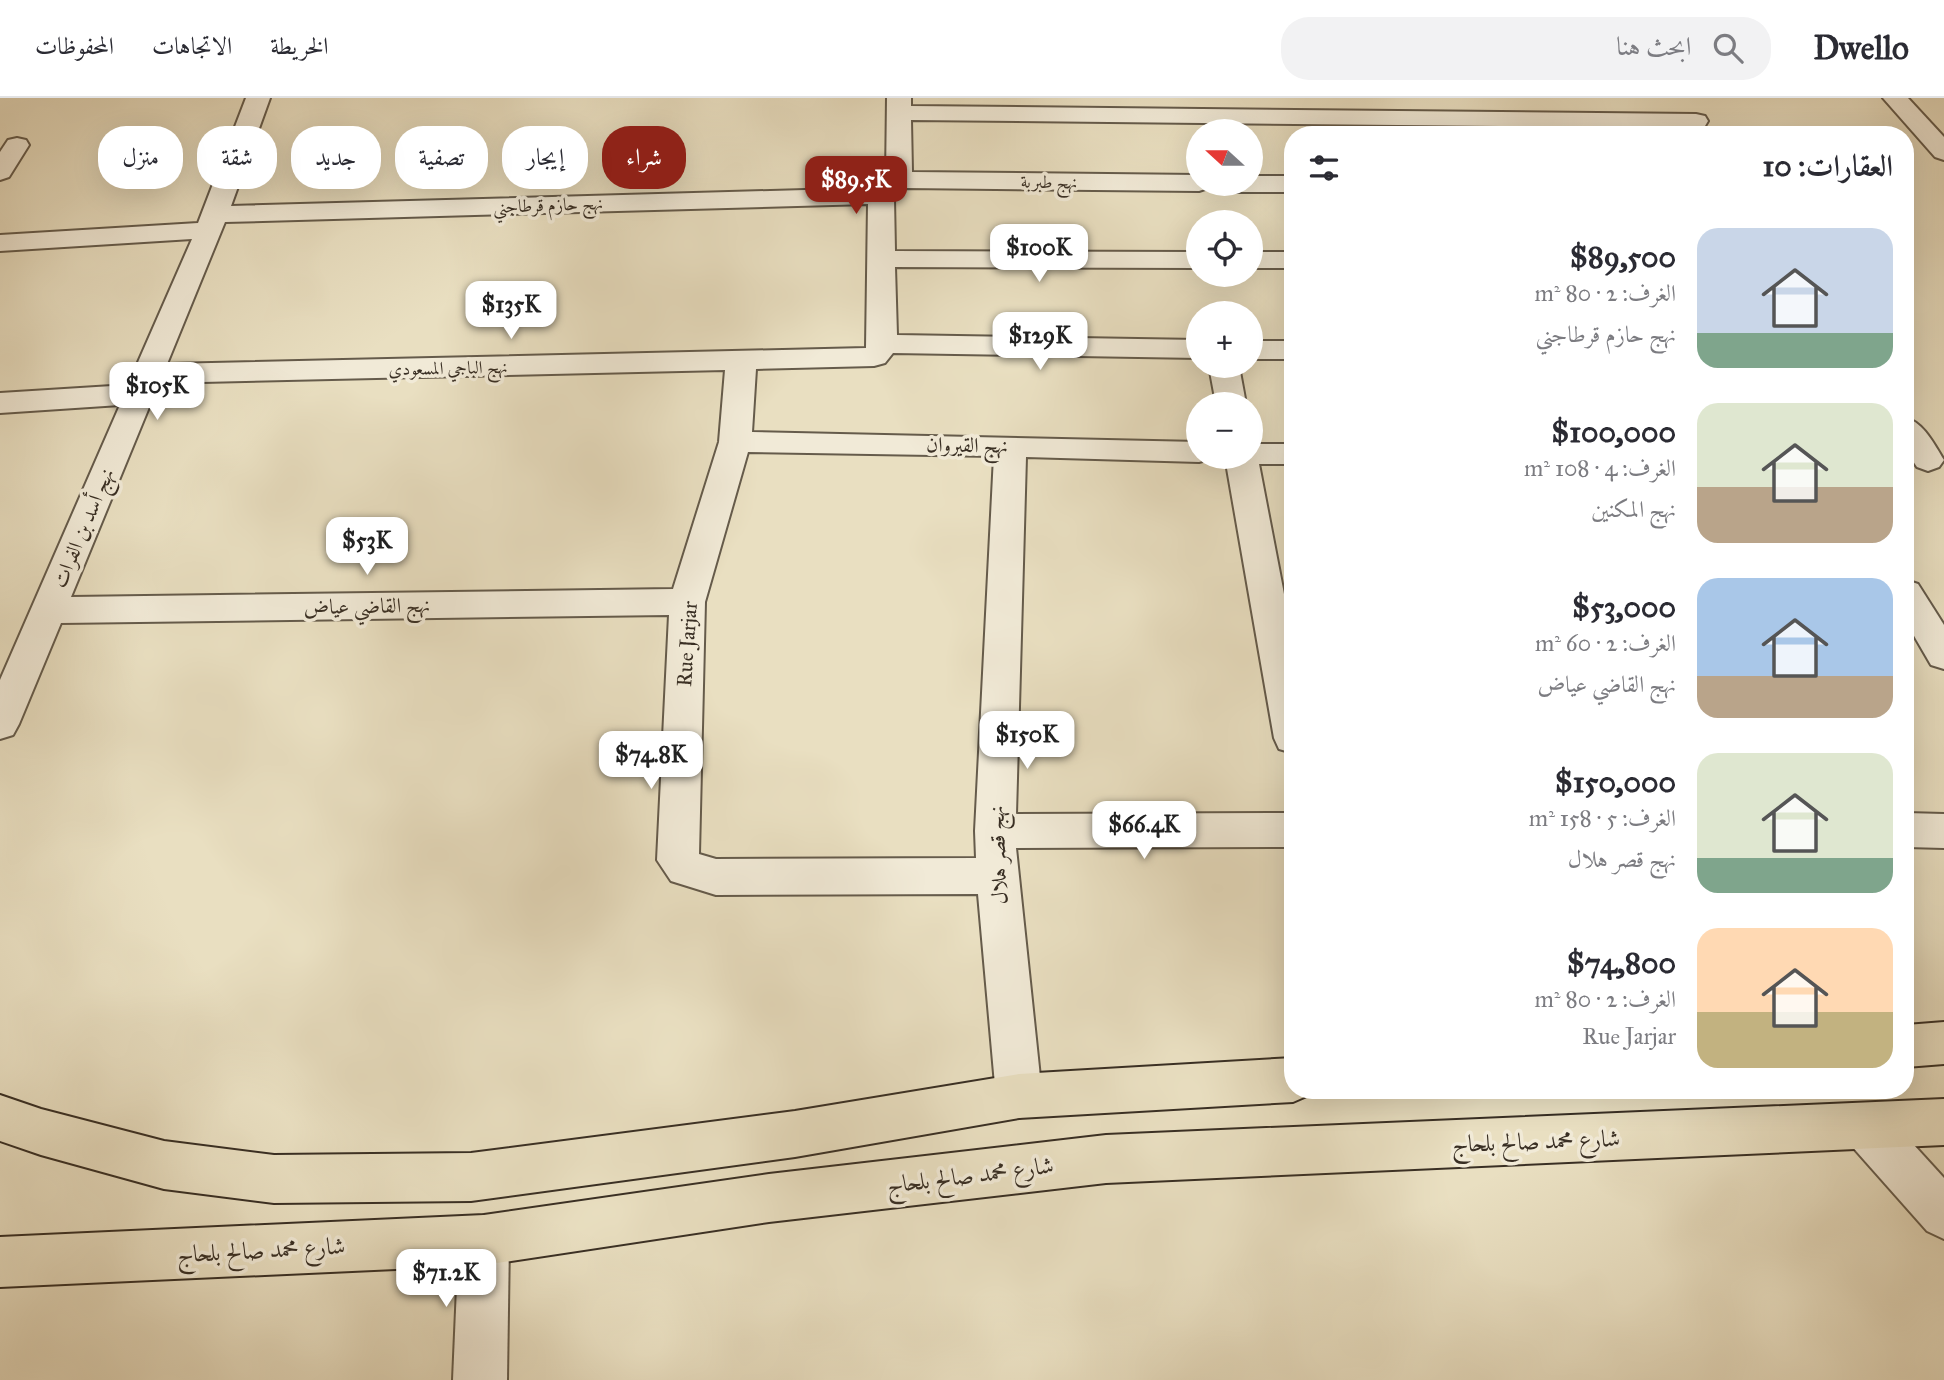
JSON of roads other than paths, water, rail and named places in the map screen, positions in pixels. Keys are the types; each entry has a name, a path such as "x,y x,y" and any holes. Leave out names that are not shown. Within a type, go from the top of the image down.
{"main road":[{"path":"1914,1045 1944,1043"},
{"path":"0,1118 41,1132 164,1165 274,1179 471,1177 795,1133 1019,1096 1284,1081"},
{"name":"شارع محمد صالح بلحاج","path":"0,1262 484,1240 769,1198 1105,1159 1944,1122"}],"street":[{"name":"نهج أسد بن الفرات","path":"0,724 212,222 258,98"},
{"path":"1680,98 1699,126"},
{"path":"1895,98 1944,152"},
{"path":"878,350 880,259 900,106 1284,108 1658,126"},
{"path":"1284,108 1289,126"},
{"path":"0,172 17,145"},
{"name":"نهج طبربة","path":"890,188 1186,183"},
{"path":"1264,184 1284,184"},
{"name":"نهج حازم قرطاجني","path":"0,243 212,222 890,188"},
{"path":"880,259 1186,260"},
{"path":"1263,260 1284,260"},
{"name":"نهج الباجي المسعودي","path":"0,403 145,384 741,362 878,350 1186,349"},
{"path":"1263,350 1284,350"},
{"name":"Rue Jarjar","path":"741,362 735,442 687,601 678,860 686,869 716,877 997,876"},
{"path":"1914,441 1926,460"},
{"name":"نهج القيروان","path":"735,442 1186,452"},
{"name":"نهج قصر هلال","path":"1010,446 995,831 1019,1096"},
{"path":"1263,454 1284,454"},
{"path":"1243,469 1284,689"},
{"name":"نهج القاضي عياض","path":"47,610 687,601"},
{"path":"1914,606 1944,655"},
{"path":"995,831 1284,830"},
{"path":"1914,830 1944,831"},
{"path":"1866,1127 1944,1214"},
{"path":"480,1380 484,1240"}]}
